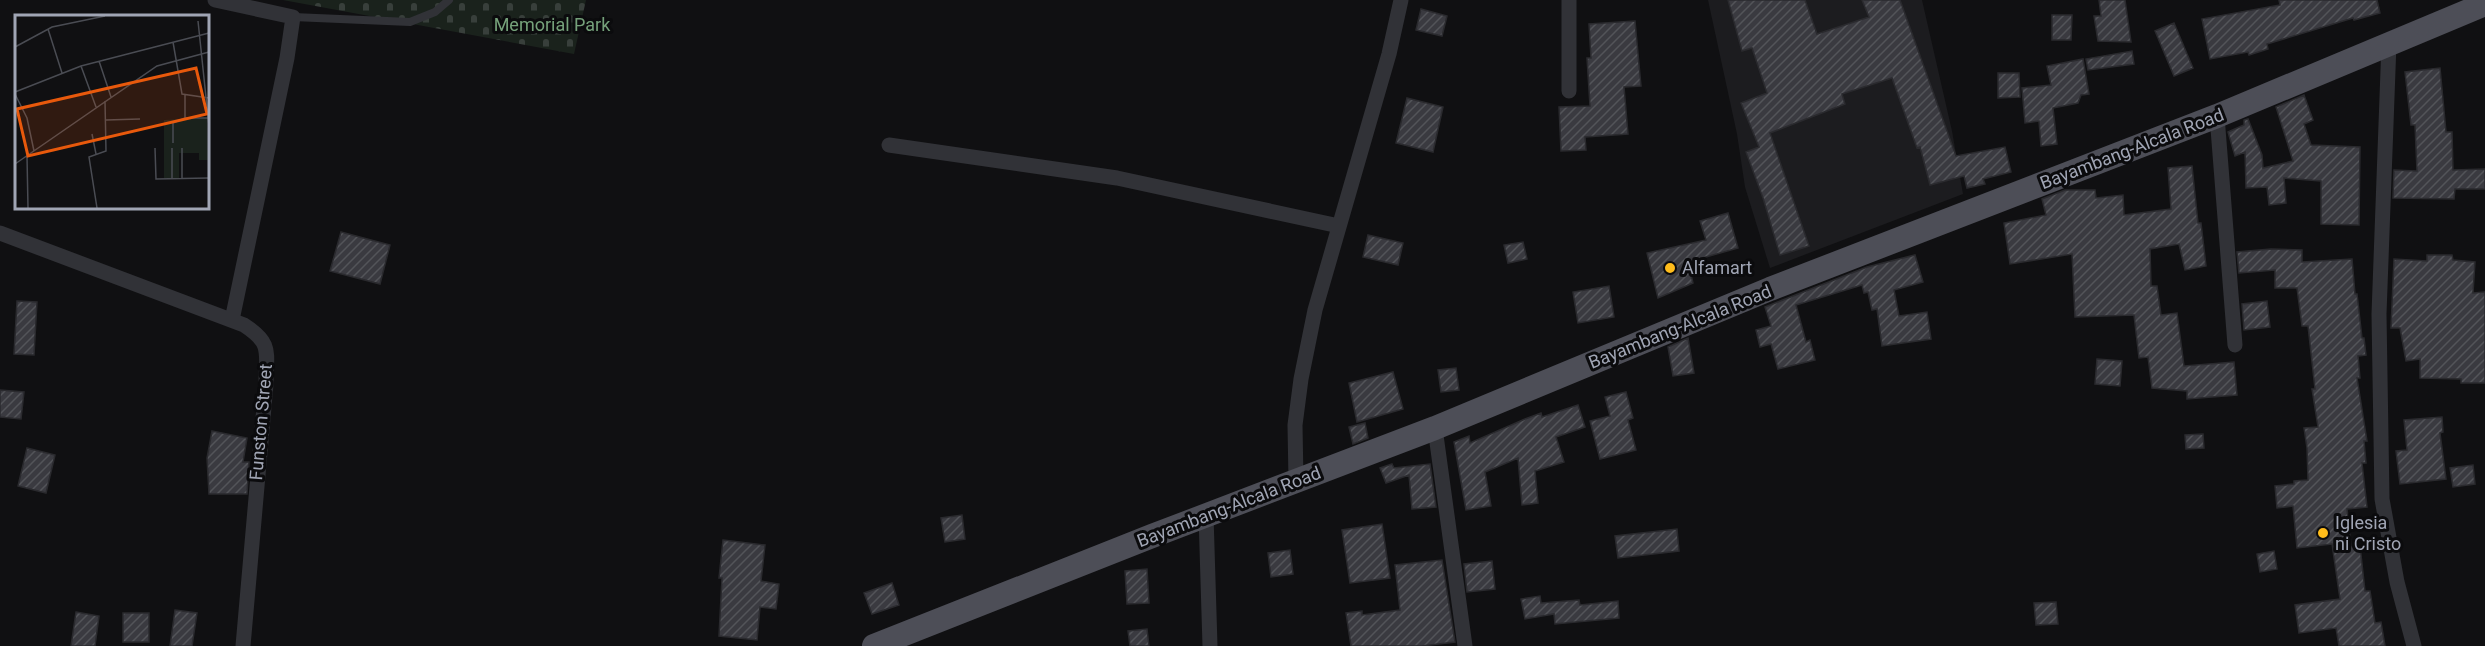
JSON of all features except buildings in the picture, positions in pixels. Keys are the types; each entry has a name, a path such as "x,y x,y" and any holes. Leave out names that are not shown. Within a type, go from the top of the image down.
{"main road":[{"name":"Bayambang-Alcala Road","path":"874,646 1206,515 1435,428 1770,289 2217,116 2485,4"}],"street":[{"path":"215,0 293,17 287,58 232,320"},
{"path":"1296,481 1295,425 1300,379 1315,310 1389,54 1401,0"},
{"path":"1569,0 1569,91"},
{"path":"2389,43 2379,314 2382,499 2397,582 2414,646"},
{"path":"2217,116 2235,345"},
{"path":"889,145 1117,178 1339,226"},
{"name":"Funston Street","path":"0,233 232,320 260,335 267,346 266,384 243,646"},
{"path":"1435,428 1465,646"},
{"path":"1206,515 1210,646"}],"lane":[{"path":"293,17 410,22 435,12 449,0"}],"shaded area":[{"path":"1708,0 1922,0 1952,131 1963,194 1770,268 1745,187 1737,134"}],"green space":[{"name":"Memorial Park","path":"283,0 586,0 574,54"}],"place":[{"name":"Alfamart","path":"1670,268"},
{"name":"Iglesia ni Cristo","path":"2323,533"}]}
